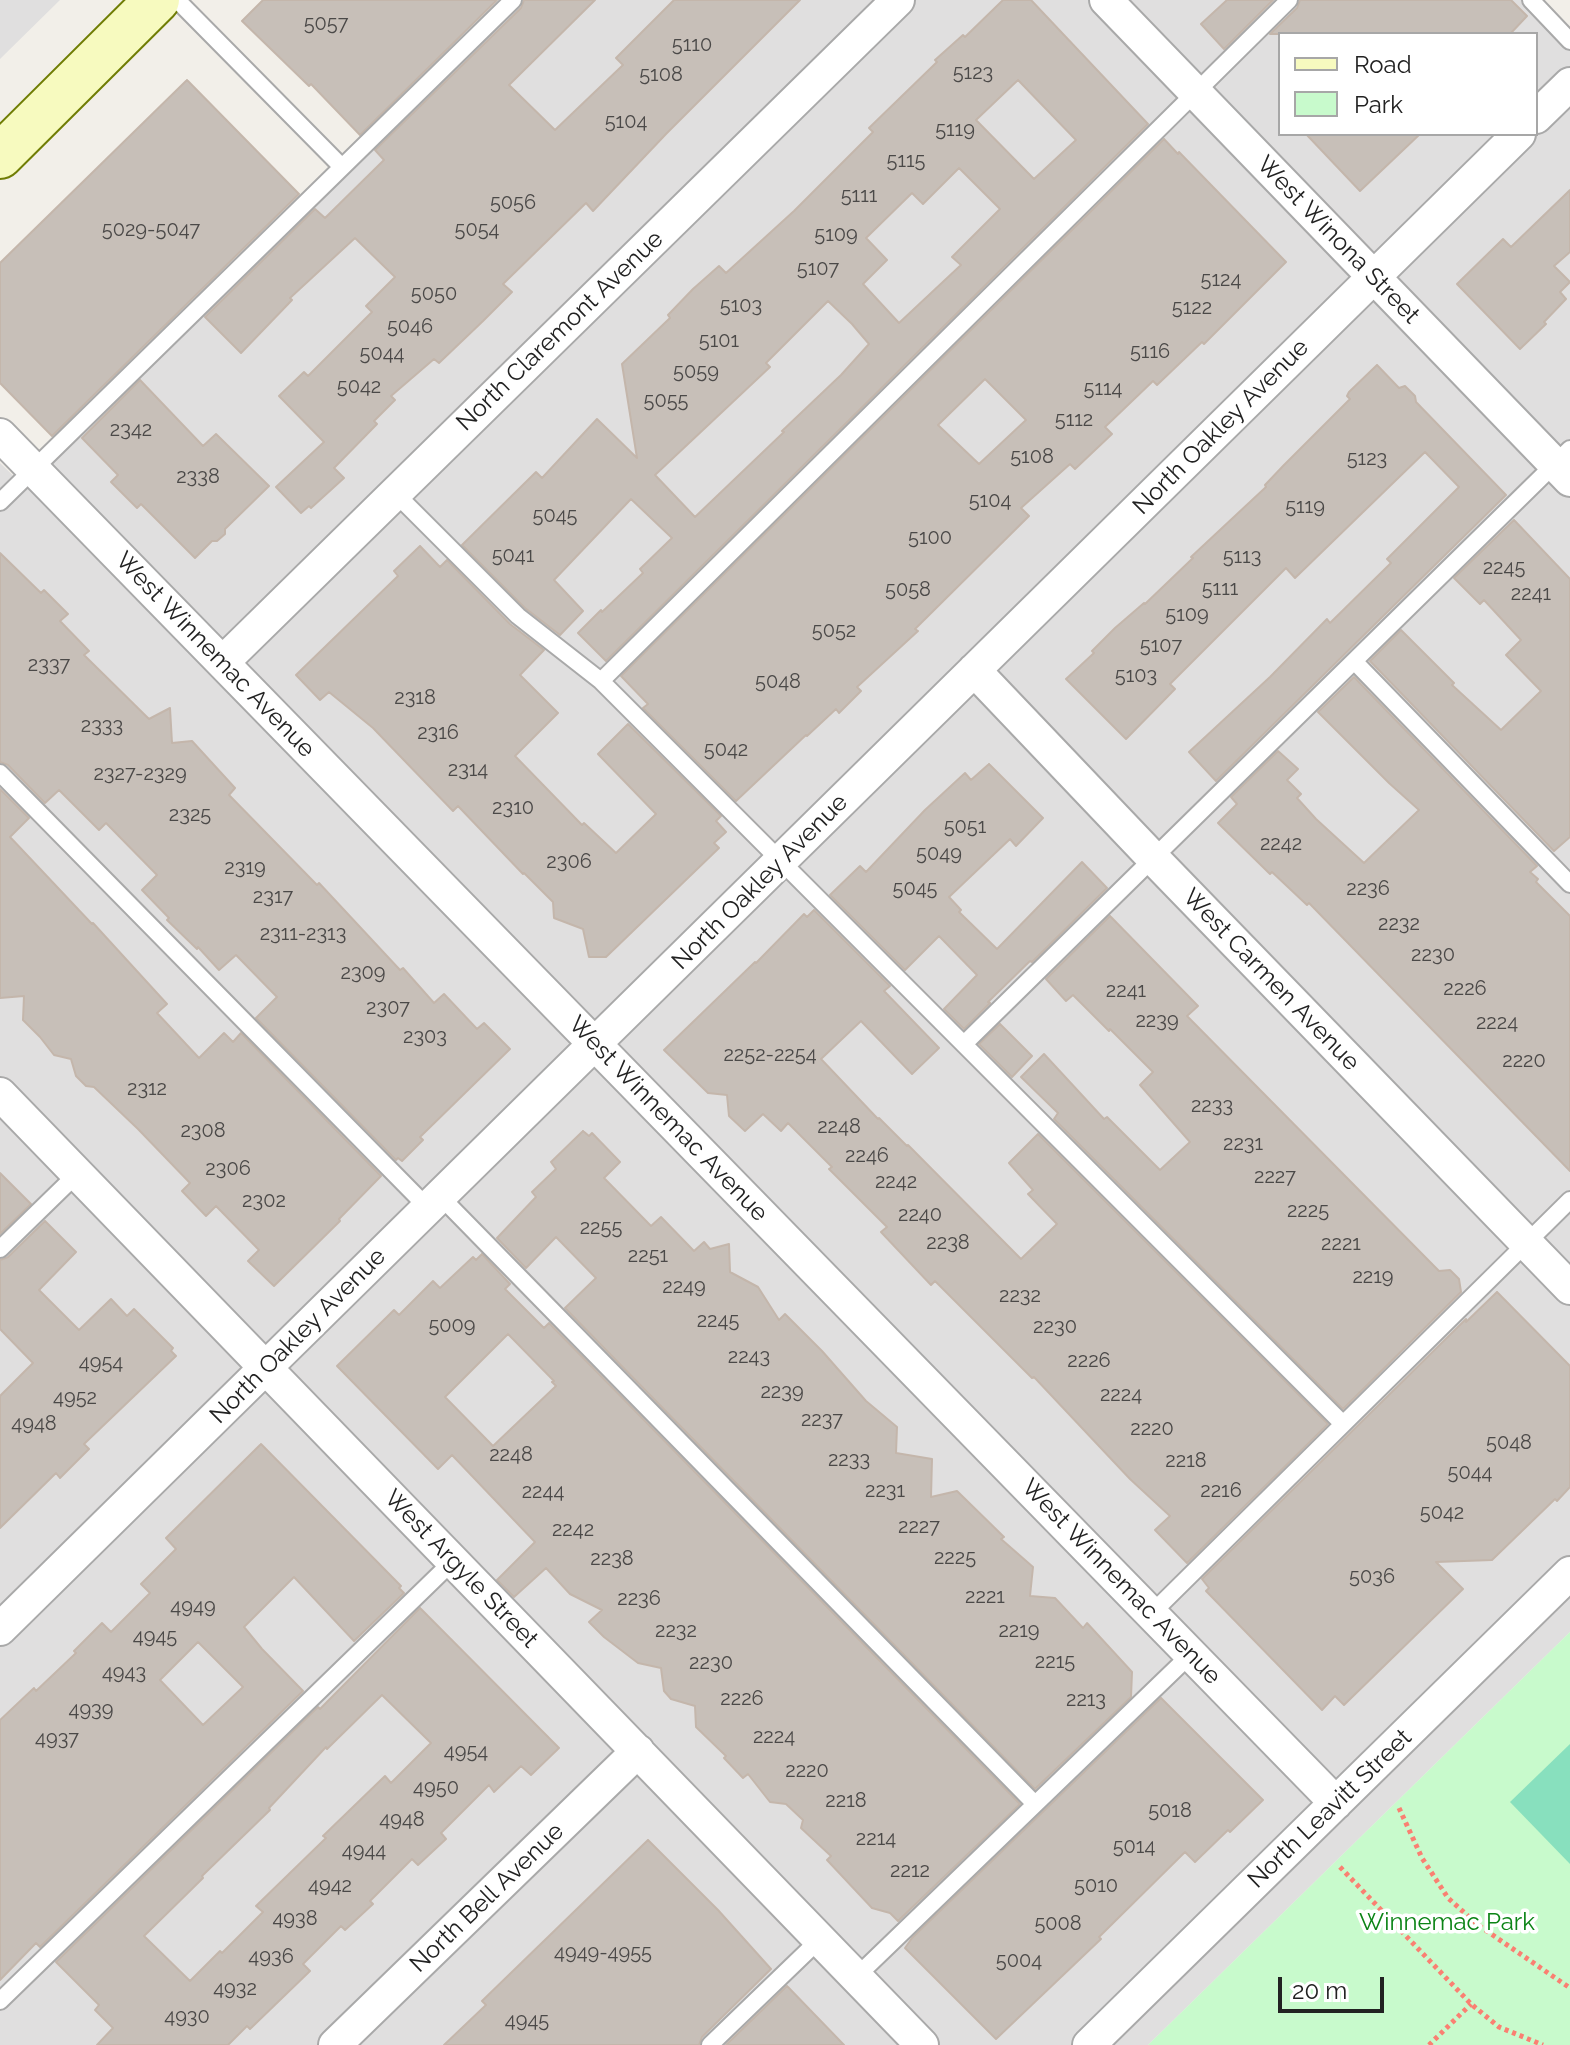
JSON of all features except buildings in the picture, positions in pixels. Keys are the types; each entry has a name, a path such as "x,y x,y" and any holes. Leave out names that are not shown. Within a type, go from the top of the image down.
{"main road":[{"path":"0,156 157,0"}],"street":[{"name":"North Claremont Avenue","path":"223,662 898,0"},
{"name":"West Winona Street","path":"1106,0 1374,277 1565,464"},
{"path":"1538,115 1570,84"},
{"name":"North Oakley Avenue","path":"0,1629 1517,136"},
{"name":"West Winnemac Avenue","path":"0,435 1336,1803"},
{"name":"West Carmen Avenue","path":"974,670 1570,1288"},
{"name":"West Argyle Street","path":"0,1094 922,2045"},
{"name":"North Leavitt Street","path":"1089,2045 1570,1573"},
{"name":"North Bell Avenue","path":"335,2045 638,1751"}],"lane":[{"path":"177,0 342,167"},
{"path":"0,502 513,0"},
{"path":"601,681 1289,0"},
{"path":"1531,0 1570,41"},
{"path":"964,1044 1354,661 1565,464"},
{"path":"395,493 518,616 601,681 1343,1424"},
{"path":"1354,661 1570,884"},
{"path":"0,773 1035,1804"},
{"path":"0,1249 77,1174"},
{"path":"1151,1614 1570,1200"},
{"path":"0,2001 453,1561"},
{"path":"855,1978 1191,1654"},
{"path":"710,2045 820,1939"}],"path":[{"path":"1399,1808 1422,1858 1448,1898 1478,1925 1570,1988"},
{"path":"1340,1867 1471,2004 1499,2027 1543,2045"},
{"path":"1429,2045 1471,2004"}],"shaded area":[{"path":"0,0 60,0 0,59"},
{"path":"525,0 1532,0 1570,39 1570,1632 1148,2045 0,2045 0,463 26,488"}],"green space":[{"name":"Winnemac Park","path":"1570,1632 1570,2045 1148,2045"},
{"path":"1570,1744 1570,1864 1510,1802"}]}
